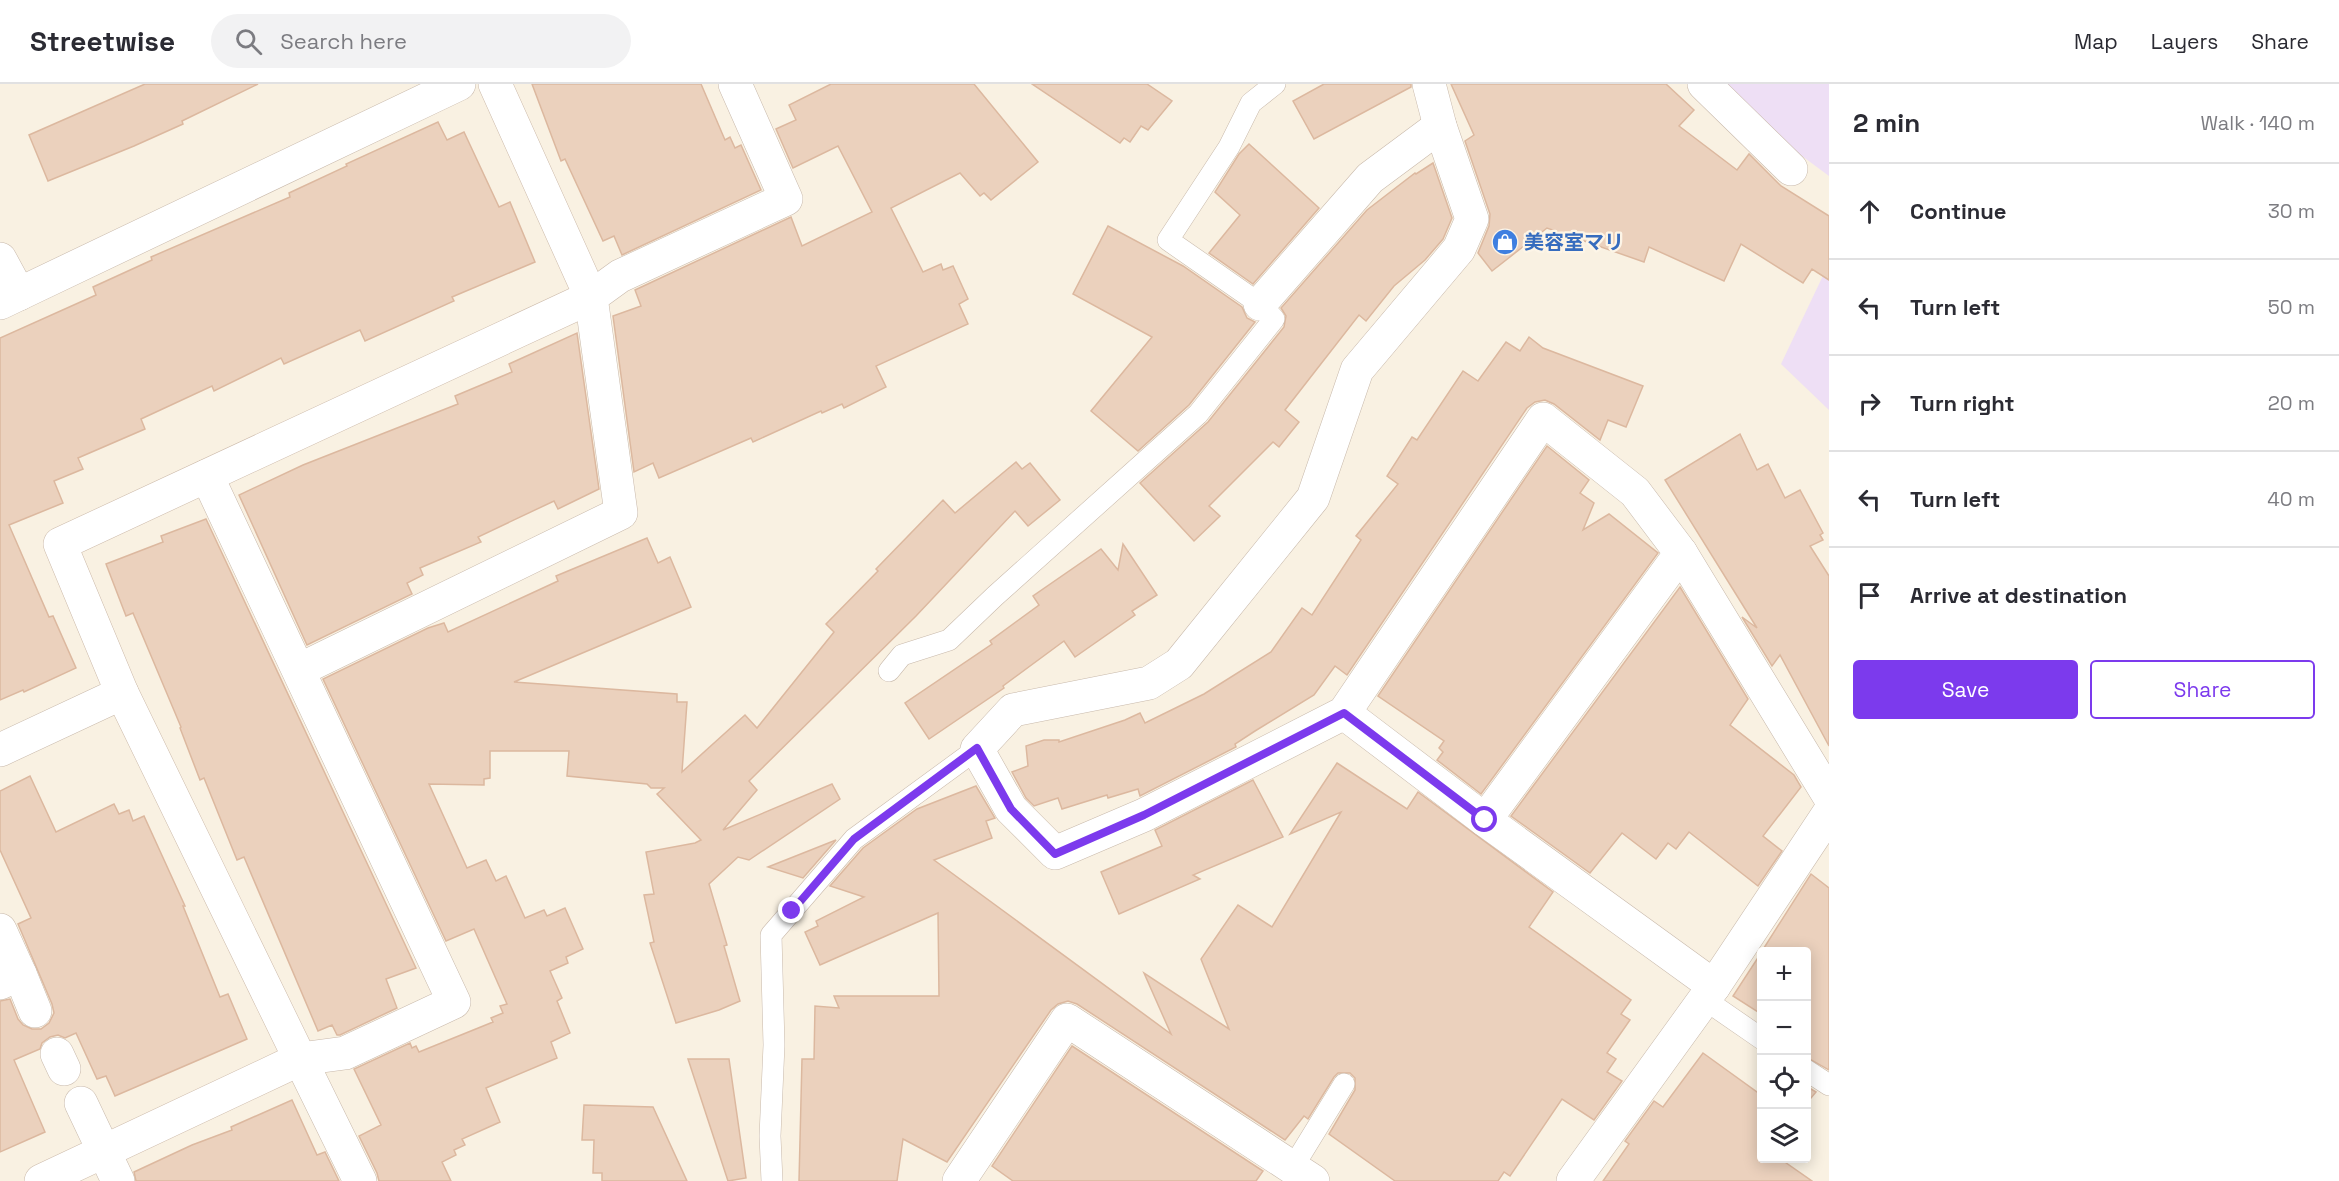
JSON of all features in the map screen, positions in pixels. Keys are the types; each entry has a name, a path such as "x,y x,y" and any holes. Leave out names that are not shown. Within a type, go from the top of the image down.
{"street":[{"path":"0,259 10,298 459,84"},
{"path":"299,670 621,513 591,297 495,84"},
{"path":"360,1181 122,693 60,544 591,297 620,276 786,199 735,84"},
{"path":"1429,84 1440,126 1472,219 1459,249 1357,369 1313,498 1179,664 1149,683 1013,710 977,748 1011,809 1055,854 1144,815 1344,713 1543,419 1635,492 1681,553 1828,811 1709,992 1573,1181"},
{"path":"1704,84 1791,169"},
{"path":"1260,304 1370,178 1440,126"},
{"path":"41,1181 300,1059 345,1053 454,1002 207,476"},
{"path":"1485,820 1681,553"},
{"path":"0,750 122,693"},
{"path":"1344,713 1709,992"},
{"path":"0,930 10,979 35,1011"},
{"path":"959,1181 1067,1020 1303,1174"},
{"path":"81,1103 118,1181"}],"lane":[{"path":"889,671 902,655 949,640 1198,414 1274,319 1260,304 1168,240 1229,147 1251,103 1275,84"},
{"path":"772,1181 770,1137 774,1045 771,935 854,839 977,748"},
{"path":"1709,992 1757,1035"},
{"path":"1811,1073 1829,1085"},
{"path":"1303,1174 1344,1084"}],"shaded area":[{"path":"1719,84 1829,84 1829,176 1756,122"},
{"path":"1829,263 1829,410 1781,364"}],"building":[{"path":"145,84 258,84 182,121 183,124 48,181 29,135"},
{"path":"532,84 701,84 725,140 730,137 735,148 741,145 761,190 622,255 614,236 603,241 565,159 561,161"},
{"path":"831,84 974,84 1038,162 991,200 984,193 980,196 960,173 891,208 923,272 941,264 943,270 953,266 968,299 959,304 968,324 876,366 886,387 844,408 842,404 822,413 821,411 753,442 751,438 659,478 653,463 634,472 613,316 641,306 635,290 791,217 802,246 872,212 838,146 793,168 776,129 796,120 789,105"},
{"path":"1032,84 1147,84 1172,101 1148,130 1141,126 1130,142 1124,138 1120,143"},
{"path":"1324,84 1411,84 1411,87 1314,139 1293,101"},
{"path":"1451,84 1666,84 1694,110 1679,126 1737,170 1749,154 1781,186 1829,216 1829,280 1812,269 1803,283 1741,244 1724,281 1649,247 1644,262 1547,228 1492,271 1478,253 1489,226 1490,214 1465,141 1474,135"},
{"path":"438,122 447,140 464,132 499,207 510,202 535,262 452,297 454,301 365,341 360,330 284,364 281,358 214,391 212,386 141,419 145,429 78,458 83,469 54,481 63,503 9,525 49,617 53,616 76,668 24,692 23,690 0,700 0,338 96,295 93,287 152,260 151,257 290,197 289,193 347,166 346,164"},
{"path":"1249,144 1319,208 1253,284 1209,253 1240,215 1215,192 1239,154"},
{"path":"1433,163 1452,218 1443,239 1425,260 1394,286 1366,321 1359,315 1285,410 1299,422 1279,447 1273,442 1209,506 1220,516 1194,541 1140,483 1208,422 1284,327 1286,316 1281,308 1367,210 1415,173"},
{"path":"1108,226 1183,266 1242,307 1247,318 1255,322 1189,405 1138,451 1091,411 1152,337 1073,294"},
{"path":"577,333 599,489 558,509 554,501 478,537 481,542 420,568 423,575 407,583 412,594 307,645 239,495 303,465 458,404 455,396 512,372 509,364"},
{"path":"1529,337 1543,348 1643,386 1626,427 1608,420 1600,440 1554,404 1545,400 1535,402 1527,408 1347,675 1335,666 1314,695 1235,744 1236,747 1140,796 1138,789 1108,798 1107,795 1062,809 1058,798 1034,806 1026,798 1012,772 1028,766 1026,746 1044,740 1059,740 1059,742 1140,713 1145,723 1204,694 1271,652 1302,608 1312,615 1361,540 1356,536 1398,484 1387,476 1412,437 1417,440 1463,371 1478,381 1506,342 1520,351"},
{"path":"1740,434 1757,470 1768,464 1785,498 1800,490 1823,533 1820,535 1823,540 1810,546 1829,576 1829,746 1780,655 1772,666 1742,617 1757,628 1665,480"},
{"path":"1547,446 1589,480 1580,493 1594,503 1583,530 1609,514 1658,553 1481,794 1437,760 1443,752 1439,748 1444,741 1378,696"},
{"path":"1016,462 1022,469 1030,463 1060,500 1028,526 1015,511 916,616 749,781 757,790 723,830 832,784 840,799 749,860 738,857 709,884 740,1001 676,1023 650,943 654,942 644,895 654,894 646,852 701,840 657,794 664,788 651,788 647,784 567,776 569,751 490,751 490,778 484,779 484,785 429,784 467,868 486,860 496,881 506,876 525,918 544,910 547,916 565,908 583,949 566,957 568,963 550,971 562,998 557,1001 570,1033 551,1042 557,1058 486,1088 500,1122 462,1139 465,1145 454,1150 456,1155 442,1162 451,1181 379,1181 359,1136 381,1125 354,1069 410,1043 412,1048 416,1046 419,1052 493,1022 491,1018 503,1013 500,1006 507,1004 474,929 446,941 323,679 428,628 444,623 448,632 558,581 556,576 647,538 658,563 670,557 691,607 514,682 677,694 677,702 687,702 682,772 745,715 757,728 834,632 826,624 943,500 955,513"},
{"path":"206,519 416,968 386,979 397,1008 340,1035 337,1035 332,1025 318,1031 244,857 237,860 204,778 200,780 181,727 133,613 126,616 106,564 163,542 161,536"},
{"path":"1123,544 1157,595 1132,611 1135,615 1075,657 1064,641 1003,686 1004,688 929,739 905,703 992,644 990,641 1039,605 1033,596 1101,549 1118,570"},
{"path":"1680,587 1748,699 1730,725 1794,775 1801,787 1763,836 1782,851 1758,886 1689,832 1676,849 1668,843 1656,859 1622,833 1590,873 1511,816"},
{"path":"1337,763 1407,809 1418,792 1553,892 1529,927 1631,1000 1621,1014 1630,1020 1607,1053 1616,1059 1607,1072 1622,1081 1594,1120 1562,1099 1510,1176 1504,1172 1498,1181 1395,1181 1329,1134 1355,1090 1355,1078 1350,1073 1338,1073 1334,1077 1308,1119 1304,1116 1285,1140 1077,1004 1068,1001 1058,1004 1051,1010 947,1162 903,1139 897,1181 799,1181 802,1059 814,1059 815,1006 839,1008 834,996 939,996 938,913 820,965 805,932 818,926 816,921 864,897 830,886 863,848 917,809 976,786 995,818 986,821 992,838 934,860 1171,1034 1144,973 1229,1029 1201,959 1238,905 1272,927 1341,812 1290,834"},
{"path":"30,776 56,832 114,804 119,814 129,810 133,821 144,816 185,906 183,906 220,997 228,994 247,1039 115,1096 106,1076 97,1079 76,1033 65,1038 58,1035 50,1037 42,1043 40,1049 14,1060 45,1132 0,1152 0,1001 10,999 18,1019 23,1025 32,1029 41,1029 49,1023 54,1013 18,924 31,918 0,850 0,791"},
{"path":"1253,780 1283,837 1193,875 1200,879 1119,914 1101,872 1162,846 1155,830"},
{"path":"836,840 803,878 768,867"},
{"path":"1811,874 1829,888 1829,1070 1811,1060 1811,947 1765,947"},
{"path":"1757,959 1757,1011 1733,996"},
{"path":"1072,1046 1263,1171 1256,1181 1013,1181 992,1166"},
{"path":"1703,1053 1757,1092 1757,1163 1786,1163 1812,1181 1603,1181 1629,1144 1625,1141 1654,1101 1663,1107"},
{"path":"688,1059 729,1059 746,1178 728,1181"},
{"path":"292,1100 317,1155 325,1152 339,1181 136,1181 134,1172 192,1145 232,1130 231,1127"},
{"path":"584,1105 653,1107 687,1181 602,1181 602,1173 593,1173 594,1140 582,1140"}],"place":[{"name":"美容室マリ","path":"1505,242"}],"route":[{"path":"792,911 854,839 977,748 1011,809 1055,854 1144,815 1344,713 1485,820"}]}
